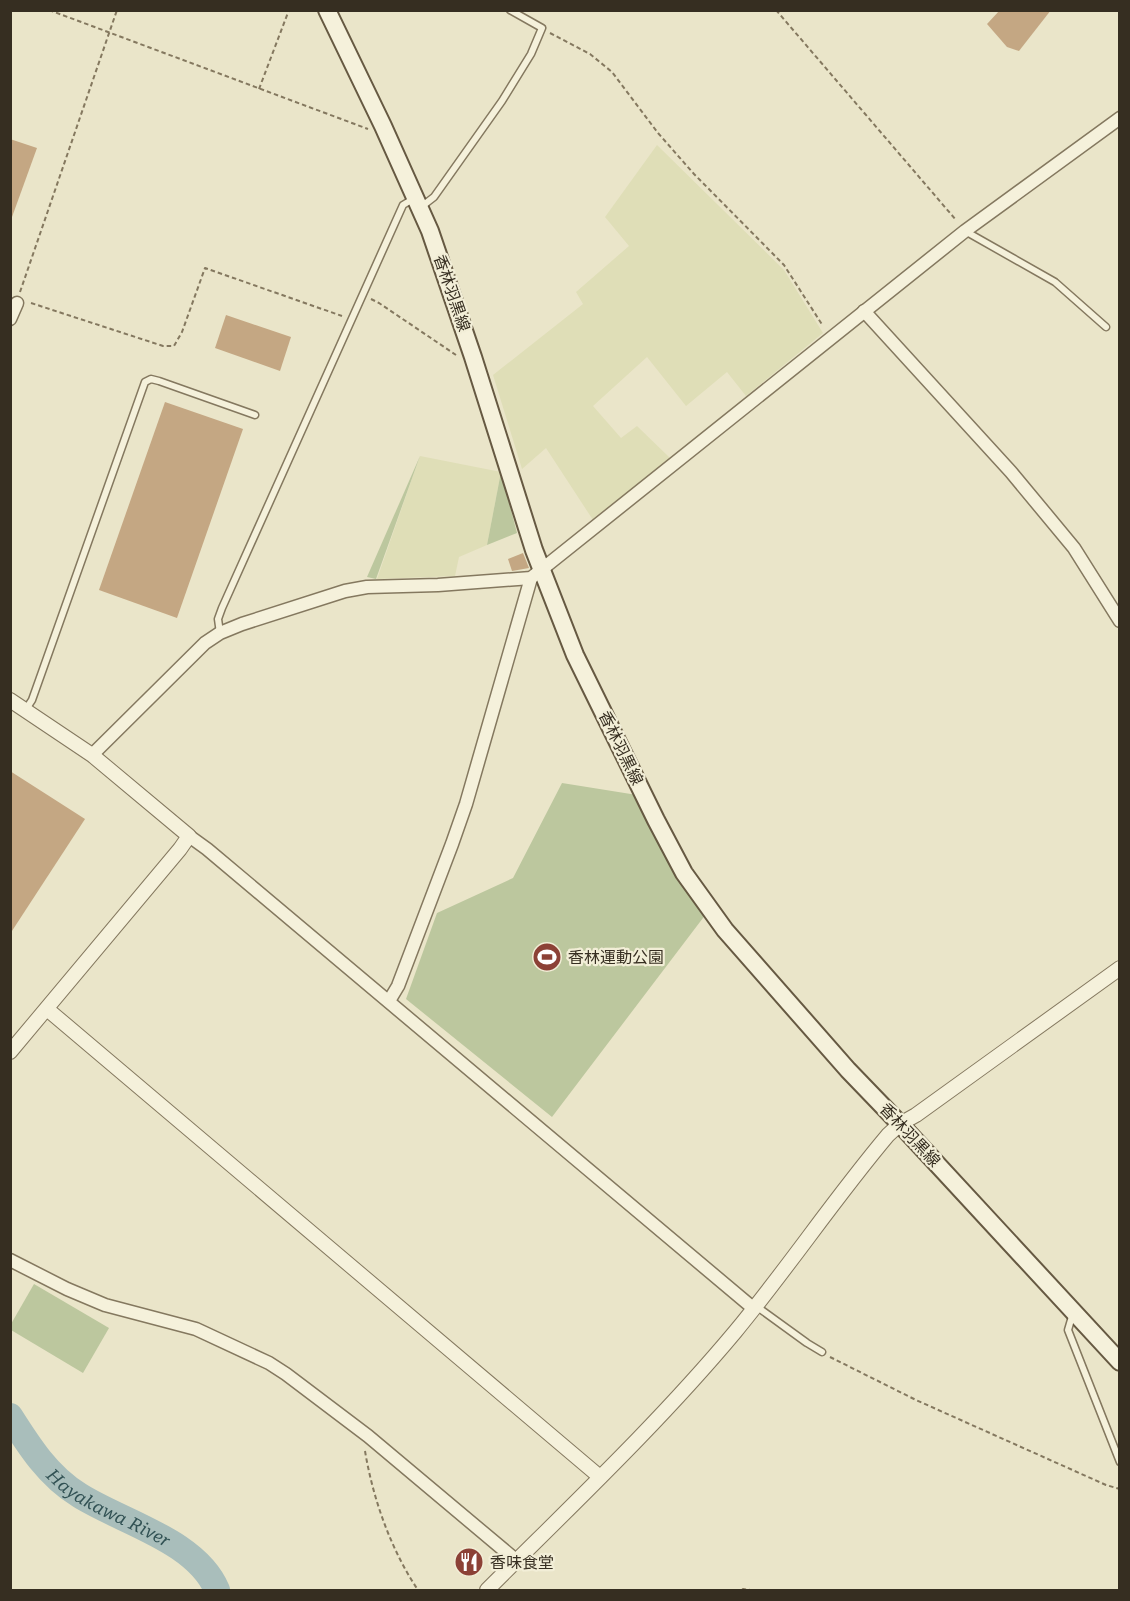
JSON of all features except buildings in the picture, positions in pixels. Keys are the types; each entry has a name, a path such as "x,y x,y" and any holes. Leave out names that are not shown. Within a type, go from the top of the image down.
{"main road":[{"name":"香林羽黒線","path":"327,10 418,202 443,266 473,357 536,574 684,873 725,930 848,1070 1119,1362"}],"street":[{"path":"92,755 205,643 220,633 272,612 345,591 367,587 438,585 536,574 823,347 864,311 965,231 1119,118"},
{"path":"10,319 17,303"},
{"path":"864,311 1018,480 1074,549 1119,621"},
{"path":"389,1001 398,986 456,834 536,574"},
{"path":"10,700 92,755 754,1307"},
{"path":"10,1052 189,836"},
{"path":"487,1590 600,1477 702,1370 754,1307 874,1151 900,1124 1119,968"},
{"path":"47,1009 600,1477"},
{"path":"10,1260 105,1305 196,1329 286,1374 368,1436 517,1561"}],"lane":[{"path":"220,633 218,619 222,608 403,206 434,197 502,101 531,54 542,28 510,10"},
{"path":"965,231 1055,282 1106,327"},
{"path":"26,710 32,700 145,382 151,379 159,381 255,415"},
{"path":"754,1307 822,1352"},
{"path":"1073,1312 1068,1330 1119,1462"}],"path":[{"path":"49,10 364,129 383,126"},
{"path":"17,303 117,10"},
{"path":"259,89 289,10"},
{"path":"776,10 965,231"},
{"path":"542,28 590,54 612,72 658,133 694,174 784,265 828,334"},
{"path":"17,303 24,300 163,346 174,346 182,332 205,268 352,320"},
{"path":"363,296 379,303 457,357 473,357"},
{"path":"822,1352 915,1400 1119,1489"},
{"path":"368,1436 365,1451 373,1490 407,1574 418,1590"},
{"path":"742,1590 750,1590"}],"green space":[{"path":"657,145 784,270 823,333 746,396 727,372 686,406 647,357 593,406 621,438 637,426 670,458 593,520 546,448 522,469 493,375 583,304 576,292 629,246 605,217"},
{"path":"420,456 501,472 487,545 459,557 455,576 377,579"},
{"path":"420,456 376,579 367,577"},
{"path":"501,472 517,533 487,545"},
{"name":"香林運動公園","path":"562,783 637,795 706,914 552,1117 406,999 437,913 513,878"},
{"path":"34,1284 109,1328 83,1373 11,1330 11,1324"}],"waterway":[{"name":"Hayakawa River","path":"10,1416 40,1460 58,1479 96,1505 175,1545 207,1573 217,1590"}],"place":[{"name":"香林運動公園","path":"547,957"},
{"name":"香味食堂","path":"469,1562"}]}
